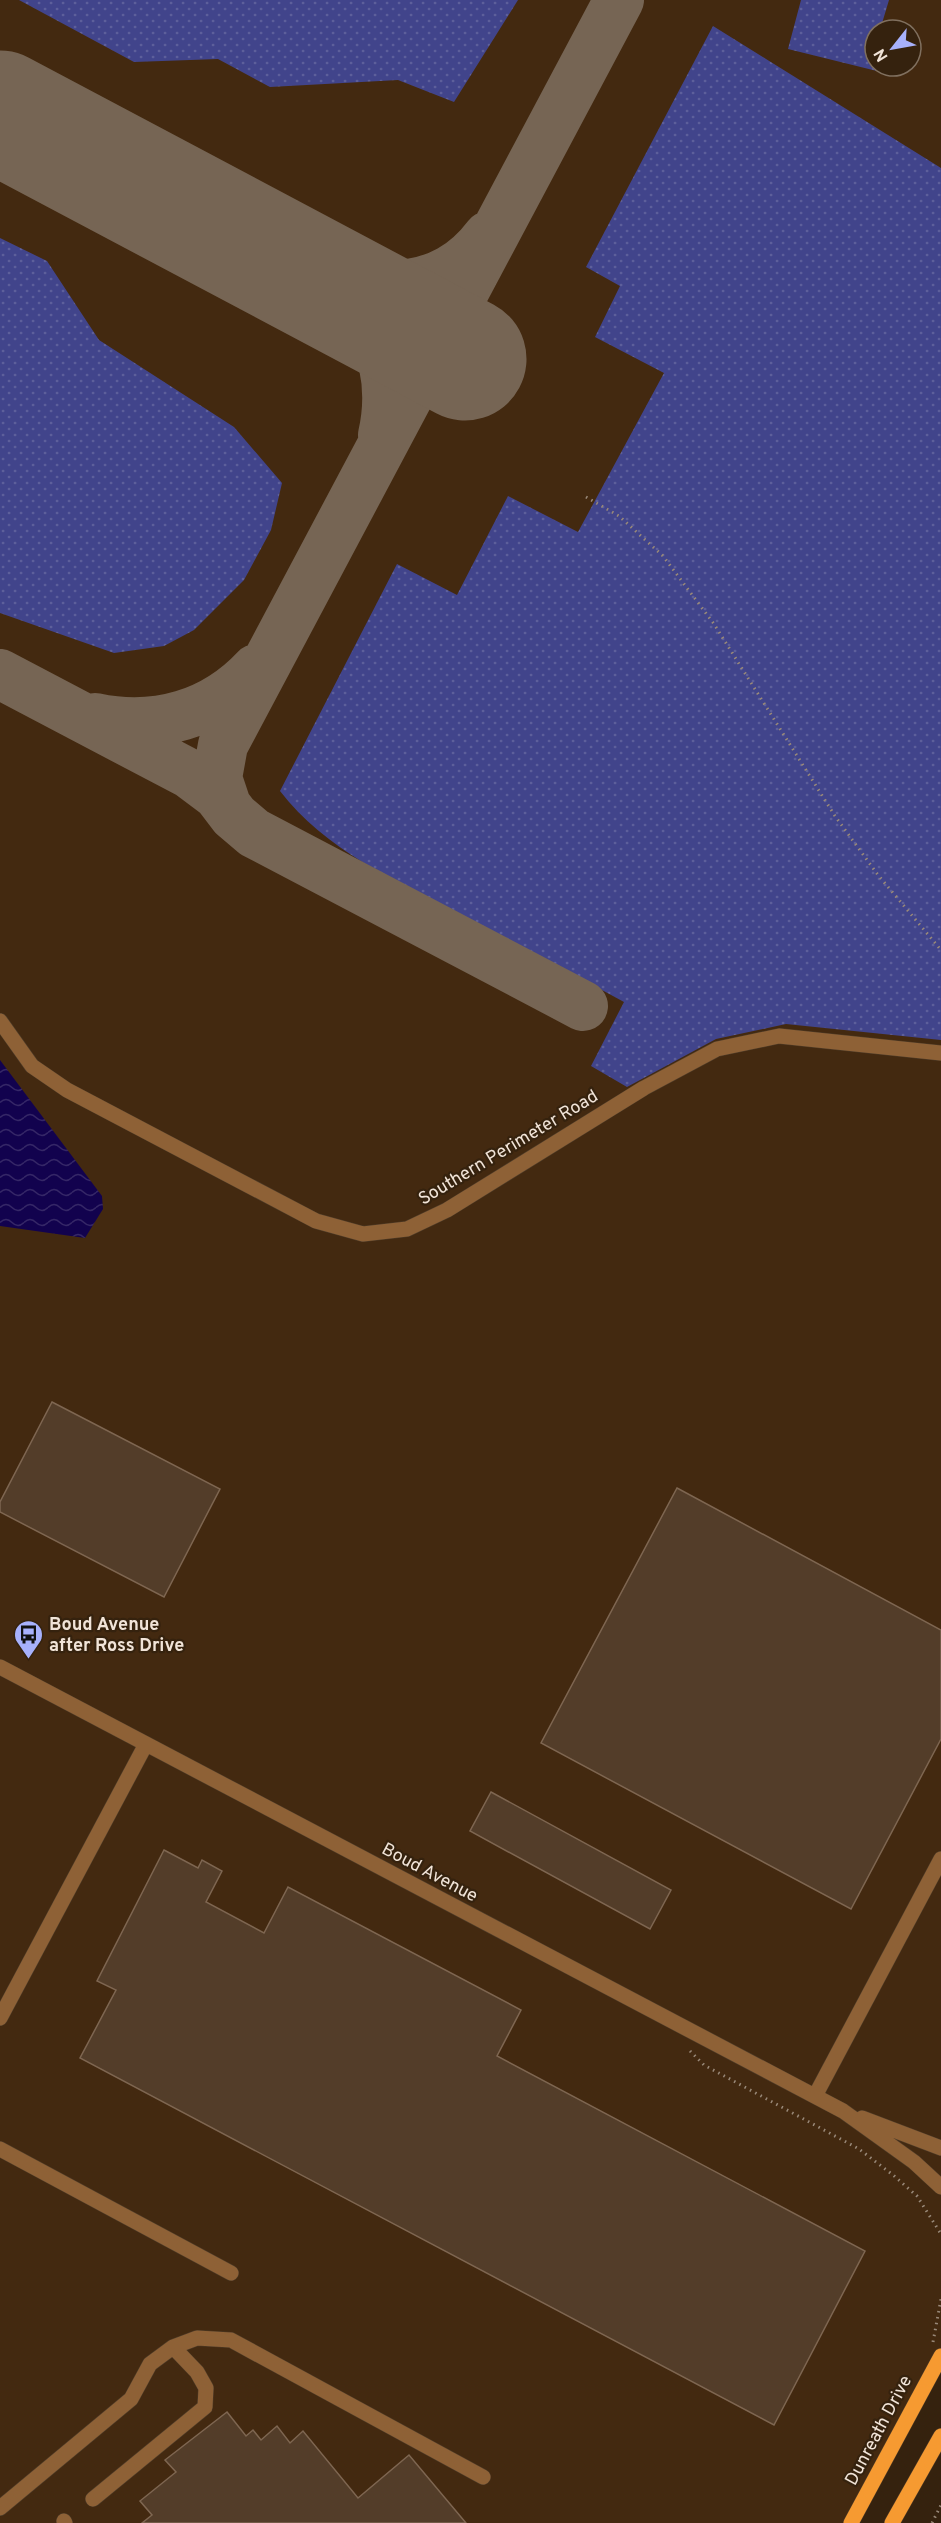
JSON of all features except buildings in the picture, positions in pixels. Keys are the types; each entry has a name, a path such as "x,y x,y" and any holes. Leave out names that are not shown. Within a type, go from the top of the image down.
{"main road":[{"name":"Dunreath Drive","path":"851,2523 938,2360"},
{"path":"892,2523 941,2436"}],"street":[{"name":"Southern Perimeter Road","path":"0,1021 32,1066 67,1090 316,1221 363,1234 407,1229 447,1210 644,1088 717,1049 779,1036 941,1053"},
{"name":"Boud Avenue","path":"0,1667 843,2111 941,2148"},
{"path":"0,2018 146,1744"},
{"path":"815,2096 941,1859"},
{"name":"Boud Avenue","path":"843,2111 914,2162 941,2187"},
{"path":"0,2149 231,2273"},
{"path":"0,2508 131,2399 150,2364 173,2347 197,2338 231,2340 483,2477"},
{"path":"93,2499 205,2408 206,2388 197,2372 173,2347"}],"path":[{"path":"586,497 619,516 663,556 714,624 835,816 878,875 941,950"},
{"path":"683,2047 693,2053 704,2065 858,2148 917,2196 941,2234"},
{"path":"938,2360 933,2337 941,2299"},
{"path":"932,2523 941,2505"}],"shaded area":[{"path":"0,0 941,0 941,2357 850,2523 0,2523"},
{"path":"19,0 518,0 454,102 398,80 270,87 218,59 134,62"},
{"path":"801,0 889,0 884,18 863,18 863,68 788,49"},
{"path":"713,26 941,168 941,1040 786,1024 716,1039 627,1087 591,1066 624,1002 362,862 318,830 280,791 397,564 457,595 508,496 578,532 664,373 595,337 620,286 586,267"},
{"path":"0,238 47,261 99,340 234,427 282,483 271,530 244,580 194,630 164,646 114,653 0,613"}],"water":[{"path":"0,1060 102,1196 103,1209 85,1238 0,1226"}],"taxiway":[{"path":"226,805 217,778 223,745 619,0"},
{"path":"311,277 384,286 429,279 450,270 470,256 488,236"},
{"path":"311,277 349,303 361,316 379,347 384,364 387,400 383,435"},
{"path":"95,718 140,722 183,715 203,708 222,697 240,685 256,669"},
{"path":"0,674 190,774 218,795 234,816 254,833 583,1006"}],"runway":[{"path":"0,112 465,359"}],"place":[{"name":"Boud Avenue after Ross Drive","path":"28,1660"}]}
